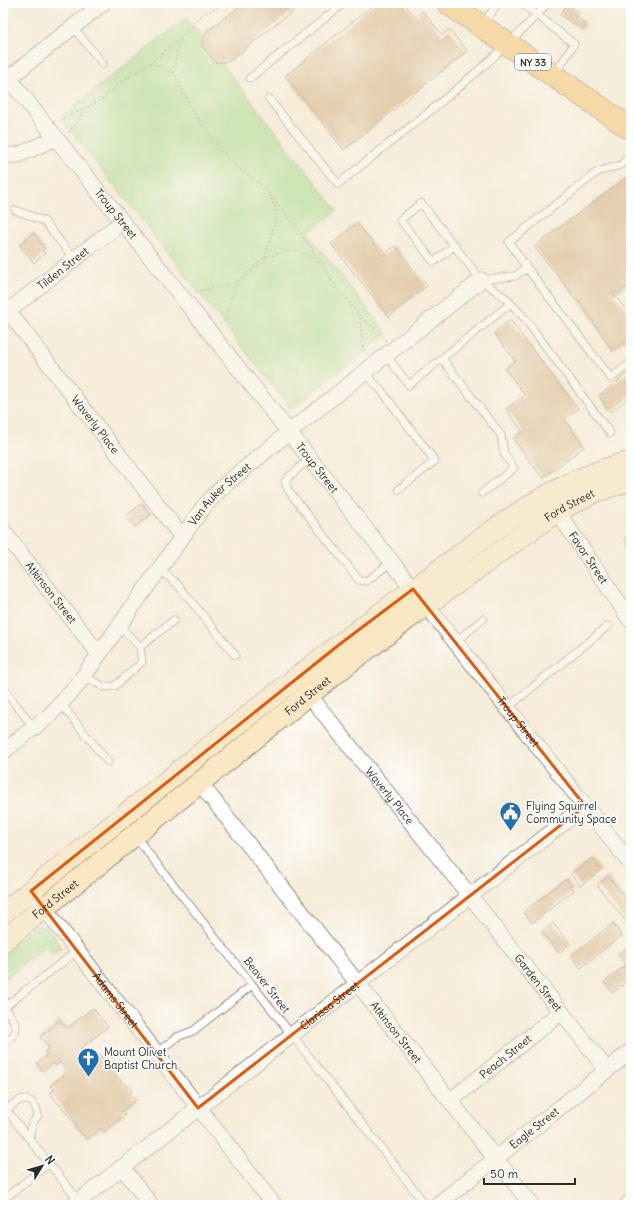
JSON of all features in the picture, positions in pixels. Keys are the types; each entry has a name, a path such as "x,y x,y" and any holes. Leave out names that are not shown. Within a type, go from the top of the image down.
{"main road":[{"name":"NY 33","path":"448,3 631,129"},
{"name":"Ford Street","path":"3,913 346,640 420,597 552,503 590,474 631,462"},
{"name":"Ford Street","path":"552,503 631,480"},
{"name":"Ford Street","path":"3,941 309,696 420,597"}],"street":[{"path":"6,75 73,27 103,3"},
{"name":"Troup Street","path":"6,75 55,129 122,222 631,864"},
{"path":"3,155 18,155 55,129"},
{"name":"Tilden Street","path":"6,313 122,222"},
{"name":"Van Auker Street","path":"3,752 34,728 61,704 84,676 205,505 220,489 289,432 481,280"},
{"name":"Waverly Place","path":"6,313 182,537"},
{"name":"Favor Street","path":"552,503 631,620"},
{"name":"Atkinson Street","path":"3,531 99,654"},
{"name":"Waverly Place","path":"309,696 470,896"},
{"name":"Atkinson Street","path":"200,784 532,1205"},
{"name":"Clarissa Street","path":"76,1203 585,806"},
{"name":"Adams Street","path":"31,891 274,1205"},
{"name":"Garden Street","path":"470,896 607,1070"},
{"name":"Peach Street","path":"450,1101 561,1012"},
{"name":"Eagle Street","path":"437,1205 631,1051"},
{"path":"122,1167 151,1205"},
{"path":"627,1205 631,1202"}],"lane":[{"path":"250,78 344,3"},
{"path":"482,27 498,3"},
{"path":"522,3 574,44 553,76"},
{"path":"269,99 338,184 481,69 548,3"},
{"path":"73,27 103,64"},
{"path":"631,155 621,165 598,172 509,242 611,378 631,363"},
{"path":"455,245 434,262 400,220 422,203 455,245 481,280 511,303 526,320 610,433"},
{"path":"15,210 44,221 74,259"},
{"path":"481,280 515,276 527,268"},
{"path":"379,360 409,385 511,303"},
{"path":"442,358 501,435 504,454 514,468 482,493"},
{"path":"379,360 380,389 435,460 400,489"},
{"path":"310,458 285,482 288,490 359,580 366,581 392,562"},
{"path":"159,569 177,584 235,656"},
{"path":"455,642 483,619"},
{"path":"140,647 174,620"},
{"path":"84,676 104,686 115,686 142,662 140,647 120,625"},
{"path":"507,708 608,626"},
{"path":"3,688 34,728"},
{"path":"61,704 108,762"},
{"name":"Beaver Street","path":"135,836 426,1205"},
{"path":"3,1045 15,1036 17,1031 16,1025 4,1008 77,951"},
{"path":"156,1053 177,1037 193,1031 252,985"},
{"path":"29,1138 32,1124 38,1115 37,1107 33,1102 22,1099 12,1105 5,1113 29,1138 49,1163 76,1203"},
{"path":"3,1200 49,1163"}],"path":[{"path":"55,129 102,98 132,74 151,63 180,39 194,21 226,3"},
{"path":"180,39 173,72 191,108 233,164 267,191 310,246 332,282 360,316 385,339 379,360 364,348 360,316"},
{"path":"151,63 173,72"},
{"path":"55,129 70,133 86,108"},
{"path":"265,258 277,216 276,208 267,191"},
{"path":"185,301 196,292 237,282 265,258 289,250 308,254 321,264"},
{"path":"210,332 225,320 237,282"}],"highlighted area":[{"path":"413,589 585,806 198,1108 31,891 340,644"}],"green space":[{"path":"186,18 337,210 308,233 387,334 291,409 60,117"},
{"path":"39,925 47,928 60,945 60,949 52,954 46,946 3,981 3,949"}],"building":[{"path":"244,3 302,3 230,61 216,63 201,45 206,32"},
{"path":"376,3 404,3 415,17 423,11 442,35 449,29 467,51 344,150 285,76"},
{"path":"567,4 579,12 576,17 586,24 583,30 560,15"},
{"path":"631,174 631,283 619,292 612,293 631,315 631,336 612,351 587,312 534,247"},
{"path":"357,223 383,256 395,246 427,286 389,317 331,244"},
{"path":"33,233 45,249 43,251 45,253 34,263 19,245"},
{"path":"510,320 578,409 564,419 584,447 543,478 513,439 523,432 506,409 525,395 505,369 515,361 494,333"},
{"path":"631,370 631,396 611,412 599,396"},
{"path":"142,503 151,515 135,527 126,516"},
{"path":"592,858 601,870 580,886 571,874"},
{"path":"608,876 631,905 631,928 597,885"},
{"path":"566,879 574,890 532,923 523,912"},
{"path":"553,923 570,944 559,953 542,932"},
{"path":"613,923 622,935 581,968 571,956"},
{"path":"631,944 631,978 612,993 604,982 626,965 618,955"},
{"name":"Mount Olivet Baptist Church","path":"93,1008 108,1027 81,1048 87,1056 93,1051 97,1056 99,1054 125,1086 127,1085 132,1091 130,1093 136,1100 122,1111 125,1115 104,1131 101,1128 87,1139 74,1126 76,1125 50,1093 54,1090 50,1086 67,1072 60,1062 56,1066 54,1063 43,1071 37,1063 47,1055 45,1052 49,1048 40,1037 60,1020 67,1028"}],"place":[{"name":"Flying Squirrel Community Space","path":"511,832"},
{"name":"Mount Olivet Baptist Church","path":"89,1078"}]}
